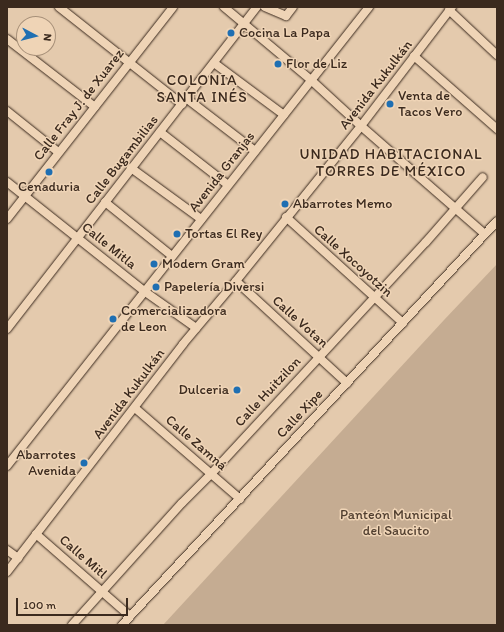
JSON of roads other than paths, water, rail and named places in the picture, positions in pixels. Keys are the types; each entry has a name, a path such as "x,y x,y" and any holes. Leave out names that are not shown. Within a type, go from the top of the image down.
{"street":[{"path":"59,7 184,101 255,151"},
{"name":"Calle Fray J. de Xuarez","path":"7,219 173,7"},
{"path":"224,7 311,80 361,126 485,234"},
{"name":"Calle Bugambilias","path":"7,329 257,7"},
{"path":"265,7 286,16 293,7"},
{"name":"Avenida Granjas","path":"7,466 369,7"},
{"path":"450,8 497,55"},
{"name":"Avenida Kukulkán","path":"7,572 196,328 236,281 286,217 361,126 450,8"},
{"path":"7,39 94,107"},
{"path":"414,56 497,130"},
{"path":"214,63 284,115"},
{"path":"7,111 58,152"},
{"path":"160,132 228,185"},
{"path":"131,168 201,220"},
{"name":"Calle Huitzilon","path":"72,625 182,503 211,474 374,298 483,177"},
{"name":"Calle Mitla","path":"7,182 144,291 196,328"},
{"path":"105,202 172,256"},
{"name":"Calle Xocoyotzin","path":"286,217 402,323"},
{"name":"Calle Xipe","path":"122,625 497,221"},
{"name":"Calle Votan","path":"236,281 347,383"},
{"name":"Calle Zamná","path":"135,408 240,499"},
{"name":"Calle Mitl","path":"36,534 130,616"},
{"path":"7,550 18,558"}],"place":[{"name":"Cocina La Papa","path":"231,33"},
{"name":"Flor de Liz","path":"278,64"},
{"name":"Venta de Tacos Vero","path":"390,104"},
{"name":"Cenaduria","path":"49,172"},
{"name":"Abarrotes Memo","path":"285,204"},
{"name":"Tortas El Rey","path":"177,234"},
{"name":"Modern Gram","path":"154,264"},
{"name":"Papelería Diversi","path":"156,287"},
{"name":"Comercializadora de Leon","path":"113,319"},
{"name":"Dulceria","path":"237,390"},
{"name":"Abarrotes Avenida","path":"84,463"}],"district":[{"name":"COLONIA SANTA INÉS","path":"202,88"},
{"name":"UNIDAD HABITACIONAL TORRES DE MÉXICO","path":"391,162"}],"park label":[{"name":"Panteón Municipal del Saucito","path":"396,524"}]}
